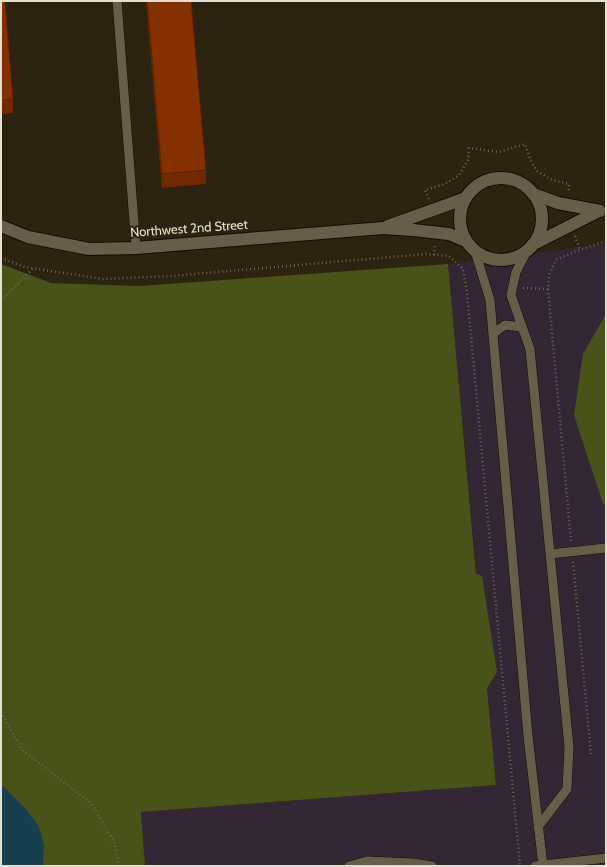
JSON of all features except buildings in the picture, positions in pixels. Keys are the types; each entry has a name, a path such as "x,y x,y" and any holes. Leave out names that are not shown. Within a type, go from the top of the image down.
{"street":[{"name":"Northwest 2nd Street","path":"529,248 536,240 541,227 542,214 538,201 530,190 520,182 507,178 494,178 481,182 471,190 463,202 460,214 460,228 466,241 475,252 487,258 501,260 514,258 529,248 602,210"},
{"name":"Northwest 2nd Street","path":"533,194 558,203 602,210"},
{"name":"Northwest 2nd Street","path":"383,228 466,198"},
{"name":"Northwest 2nd Street","path":"1,226 28,237 89,249 136,248 383,228 449,234 466,241"}],"lane":[{"path":"117,1 136,248"},
{"path":"529,248 516,272 512,295 530,349 569,747 567,789 538,827"},
{"path":"475,252 490,300 528,736 538,827 540,866 606,858"},
{"path":"493,334 505,325 522,327"},
{"path":"550,554 606,548"},
{"path":"349,866 367,861 413,863 432,866"}],"path":[{"path":"425,190 445,184 459,175 468,160 469,148 499,152 525,144 530,159 537,171 550,179 570,184"},
{"path":"591,754 548,289 549,275 556,260 606,241"},
{"path":"1,258 26,267 103,279 171,276 426,254 449,256 463,269 467,293 520,866"},
{"path":"1,301 33,268"},
{"path":"1,712 22,750 91,803 115,844 119,866"}],"shaded area":[{"path":"606,244 606,866 145,866 141,812 496,785 448,264"}],"green space":[{"path":"1,264 51,283 139,286 448,264 476,574 482,576 497,672 487,688 496,785 141,812 145,866 1,866"},
{"path":"606,314 606,504 603,504 574,415 583,354"}],"water":[{"path":"1,785 27,810 39,827 44,845 43,866 1,866"}]}
